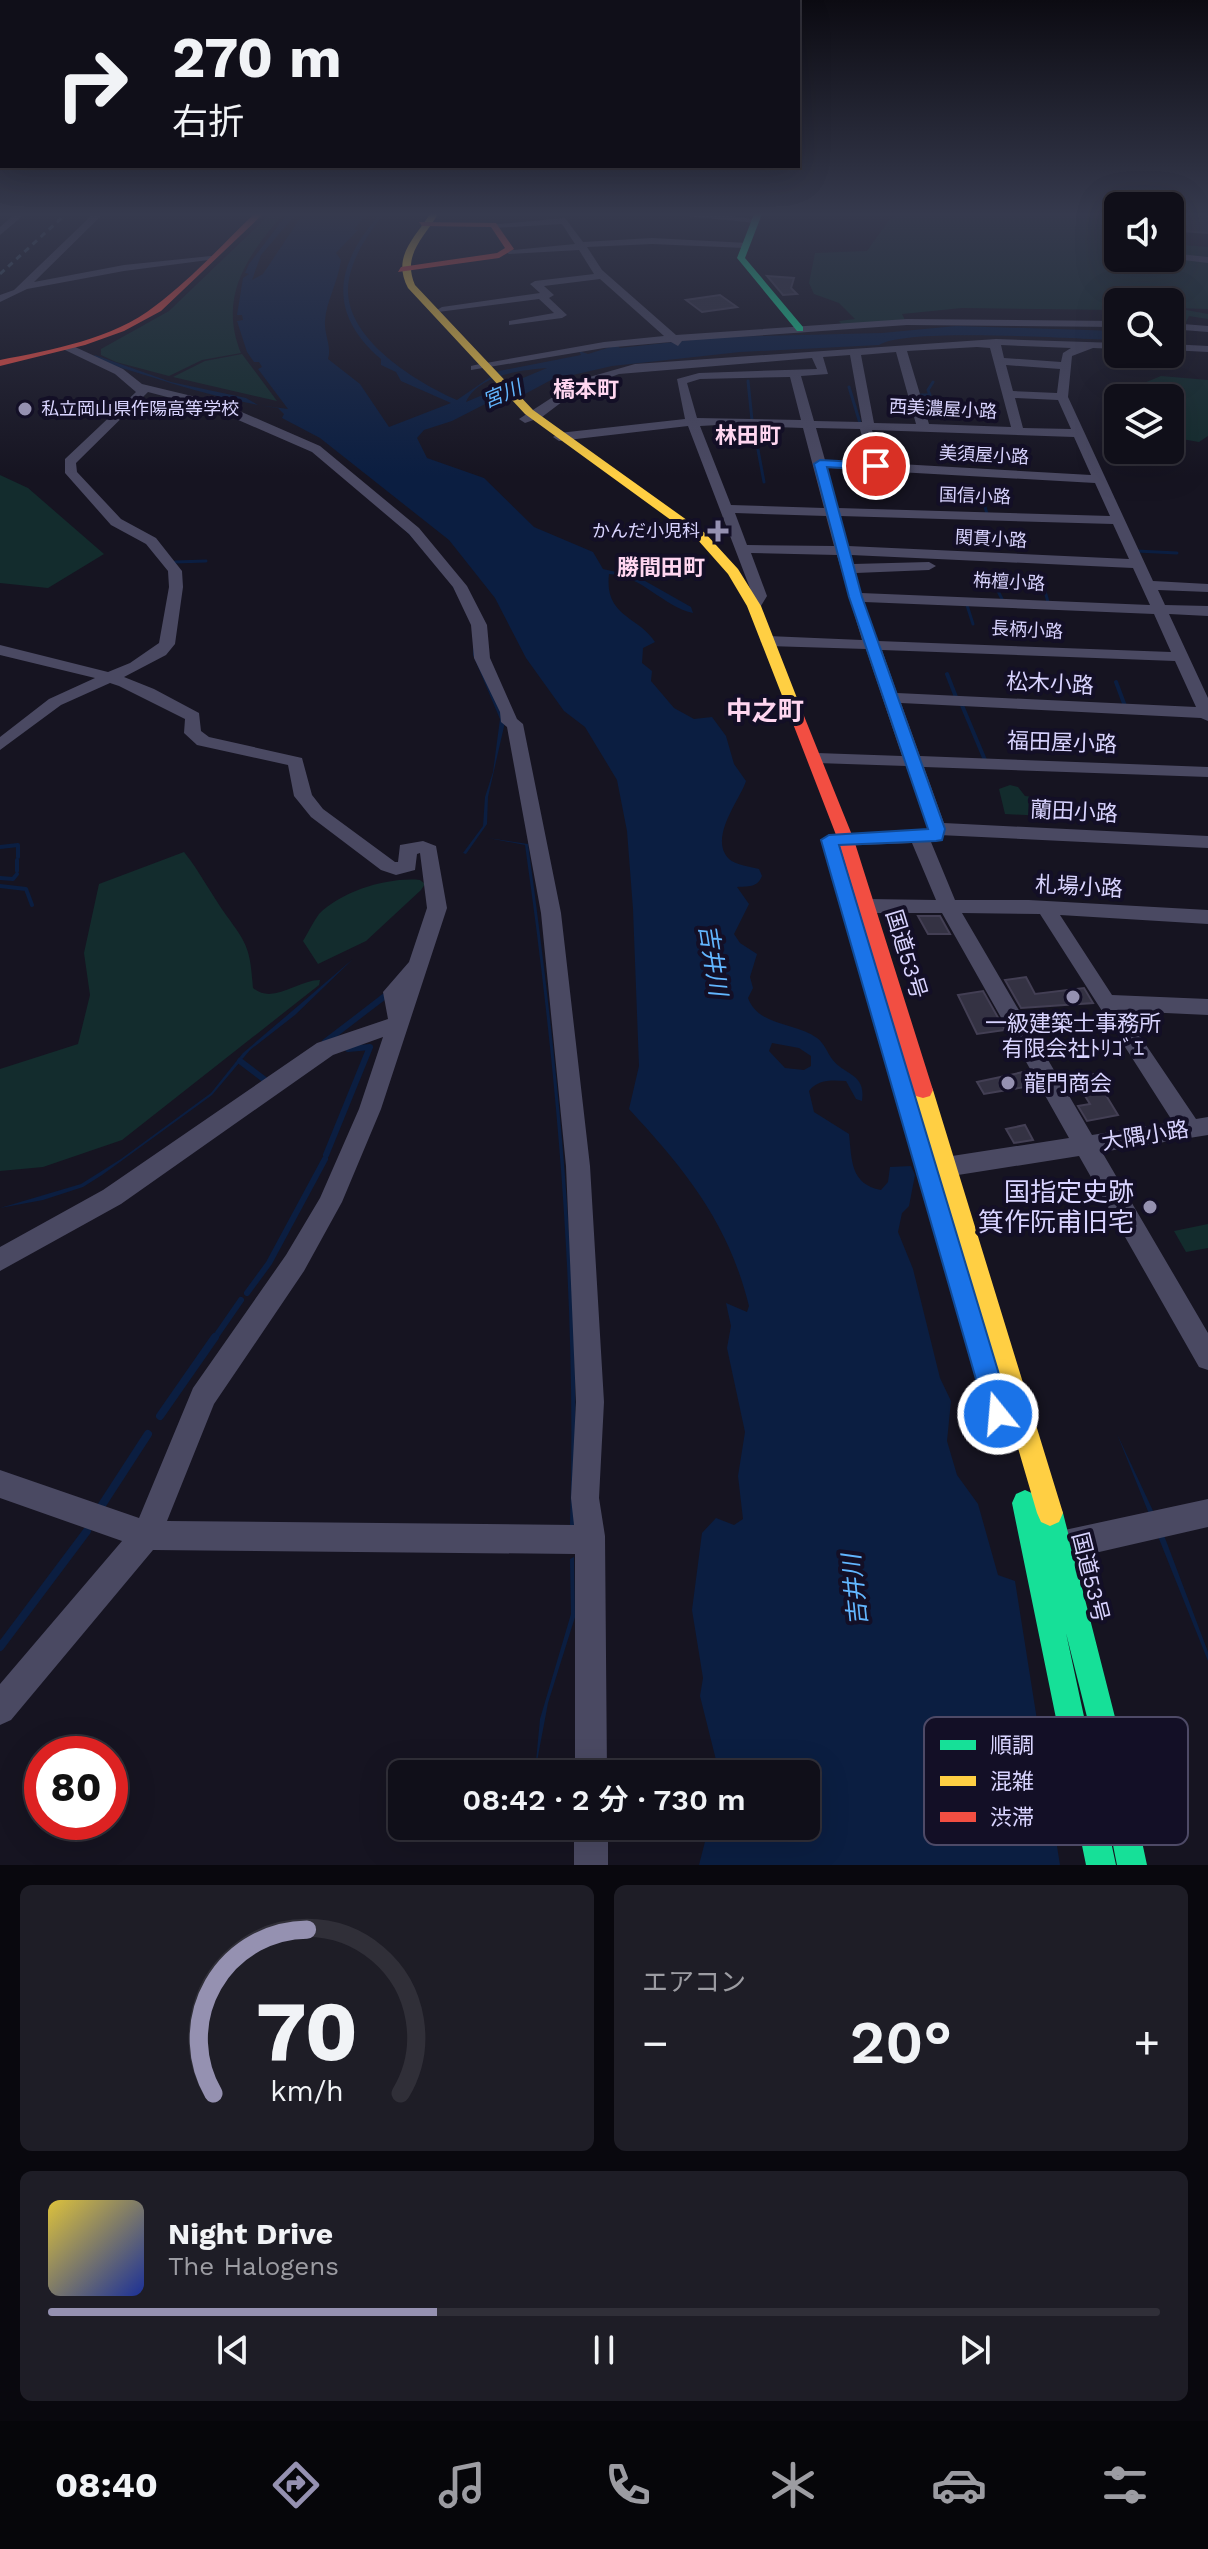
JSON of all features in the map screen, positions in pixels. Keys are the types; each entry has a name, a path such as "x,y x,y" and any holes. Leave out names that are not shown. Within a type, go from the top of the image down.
{"main road":[{"path":"0,363 69,348 150,314 164,301"},
{"name":"国道53号","path":"422,301 527,416 581,463 670,522 715,567 741,607 867,906 931,1169 1060,1546 1101,1717"},
{"path":"776,301 800,329"},
{"name":"国道53号","path":"527,416 694,530 733,572 754,606 817,758 901,1084"},
{"path":"1021,1489 1070,1717"},
{"path":"1097,1845 1101,1865"},
{"name":"国道53号","path":"1128,1845 1132,1865"}],"street":[{"path":"433,301 486,358 504,359 674,337 926,321 1102,324 1104,328"},
{"path":"442,310 505,301"},
{"path":"515,320 562,315 546,301"},
{"path":"632,301 674,337 699,376"},
{"path":"1184,327 1208,329"},
{"path":"527,416 593,378 635,367 975,343 1104,345"},
{"path":"975,343 995,345 1018,430"},
{"path":"1104,346 1071,351 1065,366 1062,397 1207,714"},
{"path":"69,348 141,387 217,406 323,453 426,543 460,586 482,631 482,658 508,712 509,722 515,724 551,913 578,1179 590,1402 585,1498 590,1536 591,1760"},
{"path":"900,348 923,426"},
{"path":"1184,348 1208,349"},
{"path":"855,351 868,424 865,426 876,466"},
{"path":"481,368 554,353"},
{"path":"754,606 760,596 692,421 681,381 699,376 824,372 816,354"},
{"path":"1000,361 1065,366"},
{"path":"795,374 855,597 914,760 928,833 948,906 1208,1358"},
{"path":"0,745 55,702 160,652 167,644 176,587 175,571 151,541 116,522 71,473 70,462 139,395 141,387"},
{"path":"1008,394 1062,397"},
{"name":"西美濃屋小路","path":"559,437 692,421 809,422 1076,433"},
{"name":"美須屋小路","path":"820,464 1098,479"},
{"name":"国信小路","path":"727,509 1116,520"},
{"name":"関貫小路","path":"743,549 843,550 1137,564"},
{"path":"848,569 937,566"},
{"path":"1149,585 1208,588"},
{"name":"栴檀小路","path":"855,597 1208,611"},
{"name":"長柄小路","path":"768,641 1181,657"},
{"path":"0,650 106,677 183,710 193,717 192,733 203,741 296,762 307,803 388,866 396,869 408,866 407,849 423,847 429,850 437,908 356,1148 330,1202 295,1263 203,1397 175,1472 146,1535 0,1709"},
{"name":"松木小路","path":"890,698 1207,714"},
{"name":"福田屋小路","path":"817,758 1208,772"},
{"name":"蘭田小路","path":"838,840 928,833 1208,842"},
{"name":"札場小路","path":"867,906 1048,909 1208,917"},
{"path":"1048,909 1052,921 1106,1002 1199,1126"},
{"path":"1106,1002 1208,1007"},
{"path":"0,1260 112,1197 325,1049 399,1023"},
{"name":"大隅小路","path":"931,1169 1199,1126"},
{"path":"0,1484 146,1535 568,1541 590,1536"},
{"path":"1060,1546 1208,1513"},
{"path":"591,1840 591,1865"}],"green space":[{"path":"179,301 234,301 235,333 241,353 202,360 169,376 101,355 101,349 169,311"},
{"path":"834,301 1104,301 1104,310 962,308 902,314 905,320 843,326 839,321 855,319"},
{"path":"1184,301 1208,301 1208,309 1184,308"},
{"path":"1184,310 1208,314 1208,319 1189,316 1186,322"},
{"path":"242,354 277,401 173,377 205,361"},
{"path":"1161,376 1208,380 1208,436 1199,442 1184,439 1184,384 1141,384"},
{"path":"0,475 28,488 104,554 48,588 0,583"},
{"path":"1010,785 1018,787 1025,796 1041,798 1044,816 1005,814 999,789"},
{"path":"184,852 243,941 249,956 253,988 269,994 311,981 320,980 319,985 122,1140 43,1167 0,1171 0,1069 78,1044 90,995 84,953 99,884"},
{"path":"420,880 425,884 421,890 366,941 318,964 303,941 319,914 340,899 366,887"},
{"path":"1208,1224 1208,1248 1186,1252 1174,1231"}],"water":[{"path":"239,301 330,301 325,321 328,359 360,384 389,427 451,403 401,381 396,372 381,365 381,359 351,324 344,301 350,301 355,319 383,353 420,381 457,400 499,371 581,355 579,351 588,354 617,345 620,348 719,337 882,333 956,326 1104,331 1104,339 922,336 879,345 740,352 612,366 551,380 525,394 493,400 452,421 424,430 417,438 427,458 484,478 534,527 593,552 603,569 638,577 691,607 693,613 632,580 609,574 609,588 617,608 655,642 643,648 642,663 652,671 651,681 674,708 694,719 712,717 726,736 734,764 746,781 727,819 722,841 729,859 759,869 762,876 755,884 737,887 749,904 734,934 740,943 757,954 750,977 753,988 748,998 760,1014 817,1038 837,1065 858,1080 862,1101 856,1099 846,1081 821,1082 809,1091 814,1112 849,1134 854,1170 863,1182 881,1190 888,1182 890,1167 911,1166 915,1175 909,1206 902,1213 898,1232 913,1269 940,1378 951,1401 947,1441 957,1475 978,1504 998,1575 1015,1581 1037,1717 924,1717 924,1845 1057,1845 1060,1865 699,1865 705,1840 820,1840 820,1760 716,1760 700,1696 703,1678 692,1610 702,1533 716,1518 734,1525 743,1519 738,1476 745,1432 727,1348 731,1326 726,1303 747,1312 749,1306 717,1223 686,1176 629,1109 639,1066 627,831 617,780 585,727 564,711 526,658 495,598 449,540 320,438 282,418 284,414 278,408 264,406 288,409 258,369 262,367 259,362 254,362 247,352 237,321 243,320 242,315 237,315","holes":["547,368 466,402 472,393 501,376","772,1043 799,1048 811,1056 811,1066 804,1070 785,1068 769,1051"]},
{"path":"95,355 171,382 246,398 258,405 207,393 91,359"},
{"path":"149,390 246,417 323,453 412,532 458,588 480,631 480,659 505,722 488,797 487,824 466,854 463,853 483,826 485,797 493,772 500,719 473,655 473,623 447,576 407,532 319,455 242,418"},
{"path":"488,838 528,844 539,929 566,1184 575,1356 574,1527 570,1526 567,1270 547,1014 525,845"},
{"path":"353,959 295,1015 250,1050 212,1095 102,1175 83,1187 43,1200 0,1208 81,1184 121,1159 211,1093 243,1053"},
{"path":"1117,1434 1162,1530 1208,1652 1208,1661"},
{"path":"574,1557 575,1617 548,1703 536,1760 540,1719 571,1614 570,1559"}],"building":[{"path":"687,301 729,301 737,307 702,312"},
{"path":"918,916 940,916 950,934 928,934"},
{"path":"1026,977 1035,994 1084,988 1093,1003 1021,1008 1005,980"},
{"path":"983,991 1005,1030 977,1034 958,995"},
{"name":"龍門商会","path":"1028,1071 1036,1085 984,1094 977,1082"},
{"path":"1093,1074 1118,1115 1087,1121 1078,1106 1090,1104 1074,1078"},
{"path":"1025,1125 1033,1140 1014,1143 1006,1129"}],"waterway":[{"path":"748,381 752,420"},
{"path":"917,395 930,395 928,390 933,382"},
{"path":"849,387 860,423"},
{"path":"753,423 764,482"},
{"path":"981,492 987,514"},
{"path":"1137,551 1177,553"},
{"path":"175,562 206,561"},
{"path":"992,579 1002,599"},
{"path":"1043,584 1048,602"},
{"path":"966,602 973,624"},
{"path":"947,674 956,697"},
{"path":"1116,682 1125,706"},
{"path":"961,703 985,760"},
{"path":"0,847 18,845 18,857"},
{"path":"17,860 17,871"},
{"path":"0,878 13,879 17,874"},
{"path":"0,886 26,889 32,905"},
{"path":"325,1042 385,996"},
{"path":"326,1155 370,1047 348,1049"},
{"path":"240,1061 269,1083"},
{"path":"247,1293 269,1263 325,1159"},
{"path":"214,1339 241,1300"},
{"path":"160,1416 215,1337"},
{"path":"100,1508 148,1434"},
{"path":"0,1647 87,1531"}],"traffic: fast":[{"path":"777,301 800,329"},
{"path":"1025,1503 1070,1717"},
{"path":"1050,1513 1101,1717"},
{"path":"1097,1845 1101,1865"},
{"path":"1128,1845 1132,1865"}],"traffic: slow":[{"path":"425,301 529,412 701,536 733,572 754,606 797,716"},
{"path":"923,1090 1050,1513"}],"traffic: jam":[{"path":"0,363 82,343 121,329 166,301"},
{"path":"797,716 846,840 923,1090"}],"place":[{"name":"私立岡山県作陽高等学校","path":"25,409"},
{"name":"かんだ小児科","path":"718,531"},
{"name":"一級建築士事務所 有限会社ﾄﾘｺﾞｴ","path":"1073,997"},
{"name":"龍門商会","path":"1008,1083"},
{"name":"国指定史跡 箕作阮甫旧宅","path":"1150,1207"}],"district":[{"name":"橋本町","path":"586,389"},
{"name":"林田町","path":"748,435"},
{"name":"勝間田町","path":"661,567"},
{"name":"中之町","path":"765,711"}],"route":[{"path":"876,466 820,464 855,597 937,829 936,836 829,840 998,1414"}],"water label":[{"name":"宮川","path":"502,394"},
{"name":"吉井川","path":"713,960"},
{"name":"吉井川","path":"855,1590"}]}
